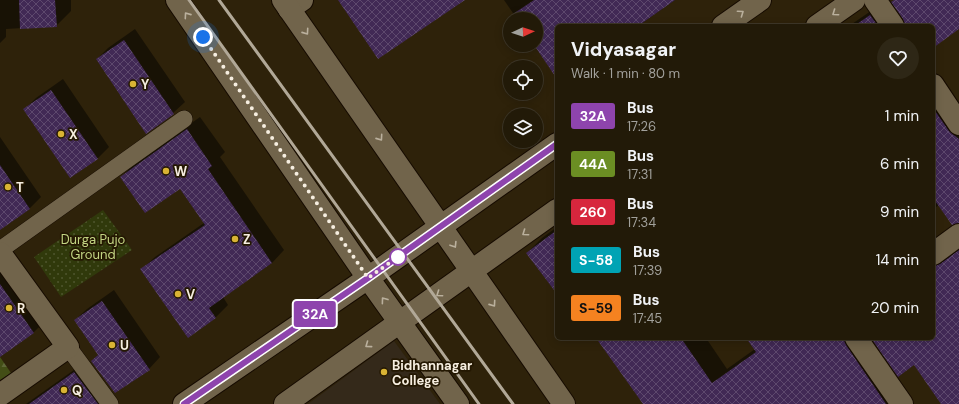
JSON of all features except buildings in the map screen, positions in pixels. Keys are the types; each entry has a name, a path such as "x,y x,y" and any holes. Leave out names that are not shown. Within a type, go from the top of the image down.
{"street":[{"path":"177,0 368,278 458,404"},
{"path":"726,24 760,0"},
{"path":"820,24 854,0"},
{"path":"875,0 892,24"},
{"path":"291,3 441,226 470,272 564,404"},
{"path":"935,88 959,124"},
{"path":"184,404 368,278 555,145"},
{"path":"285,404 555,211"},
{"path":"935,253 959,235"},
{"path":"0,253 68,347 0,395"},
{"path":"857,340 902,404"}],"lane":[{"path":"0,250 184,119"},
{"path":"68,347 110,404"}],"shaded area":[{"name":"Bidhannagar College","path":"394,341 440,404 308,404"}],"green space":[{"name":"Durga Pujo Ground","path":"103,210 132,250 61,297 34,257"},
{"path":"0,357 11,373 0,380"}],"railway":[{"path":"189,0 479,404"},
{"path":"219,0 513,404"}],"bus line":[{"name":"32A","path":"184,404 368,278 555,145"}],"place":[{"name":"Y","path":"133,84"},
{"name":"X","path":"61,134"},
{"name":"W","path":"166,171"},
{"name":"T","path":"8,187"},
{"name":"Z","path":"235,239"},
{"name":"V","path":"178,294"},
{"name":"R","path":"9,308"},
{"name":"U","path":"112,345"},
{"name":"Bidhannagar College","path":"384,372"},
{"name":"Q","path":"64,390"}],"route":[{"path":"203,37 368,278 398,257"}]}
